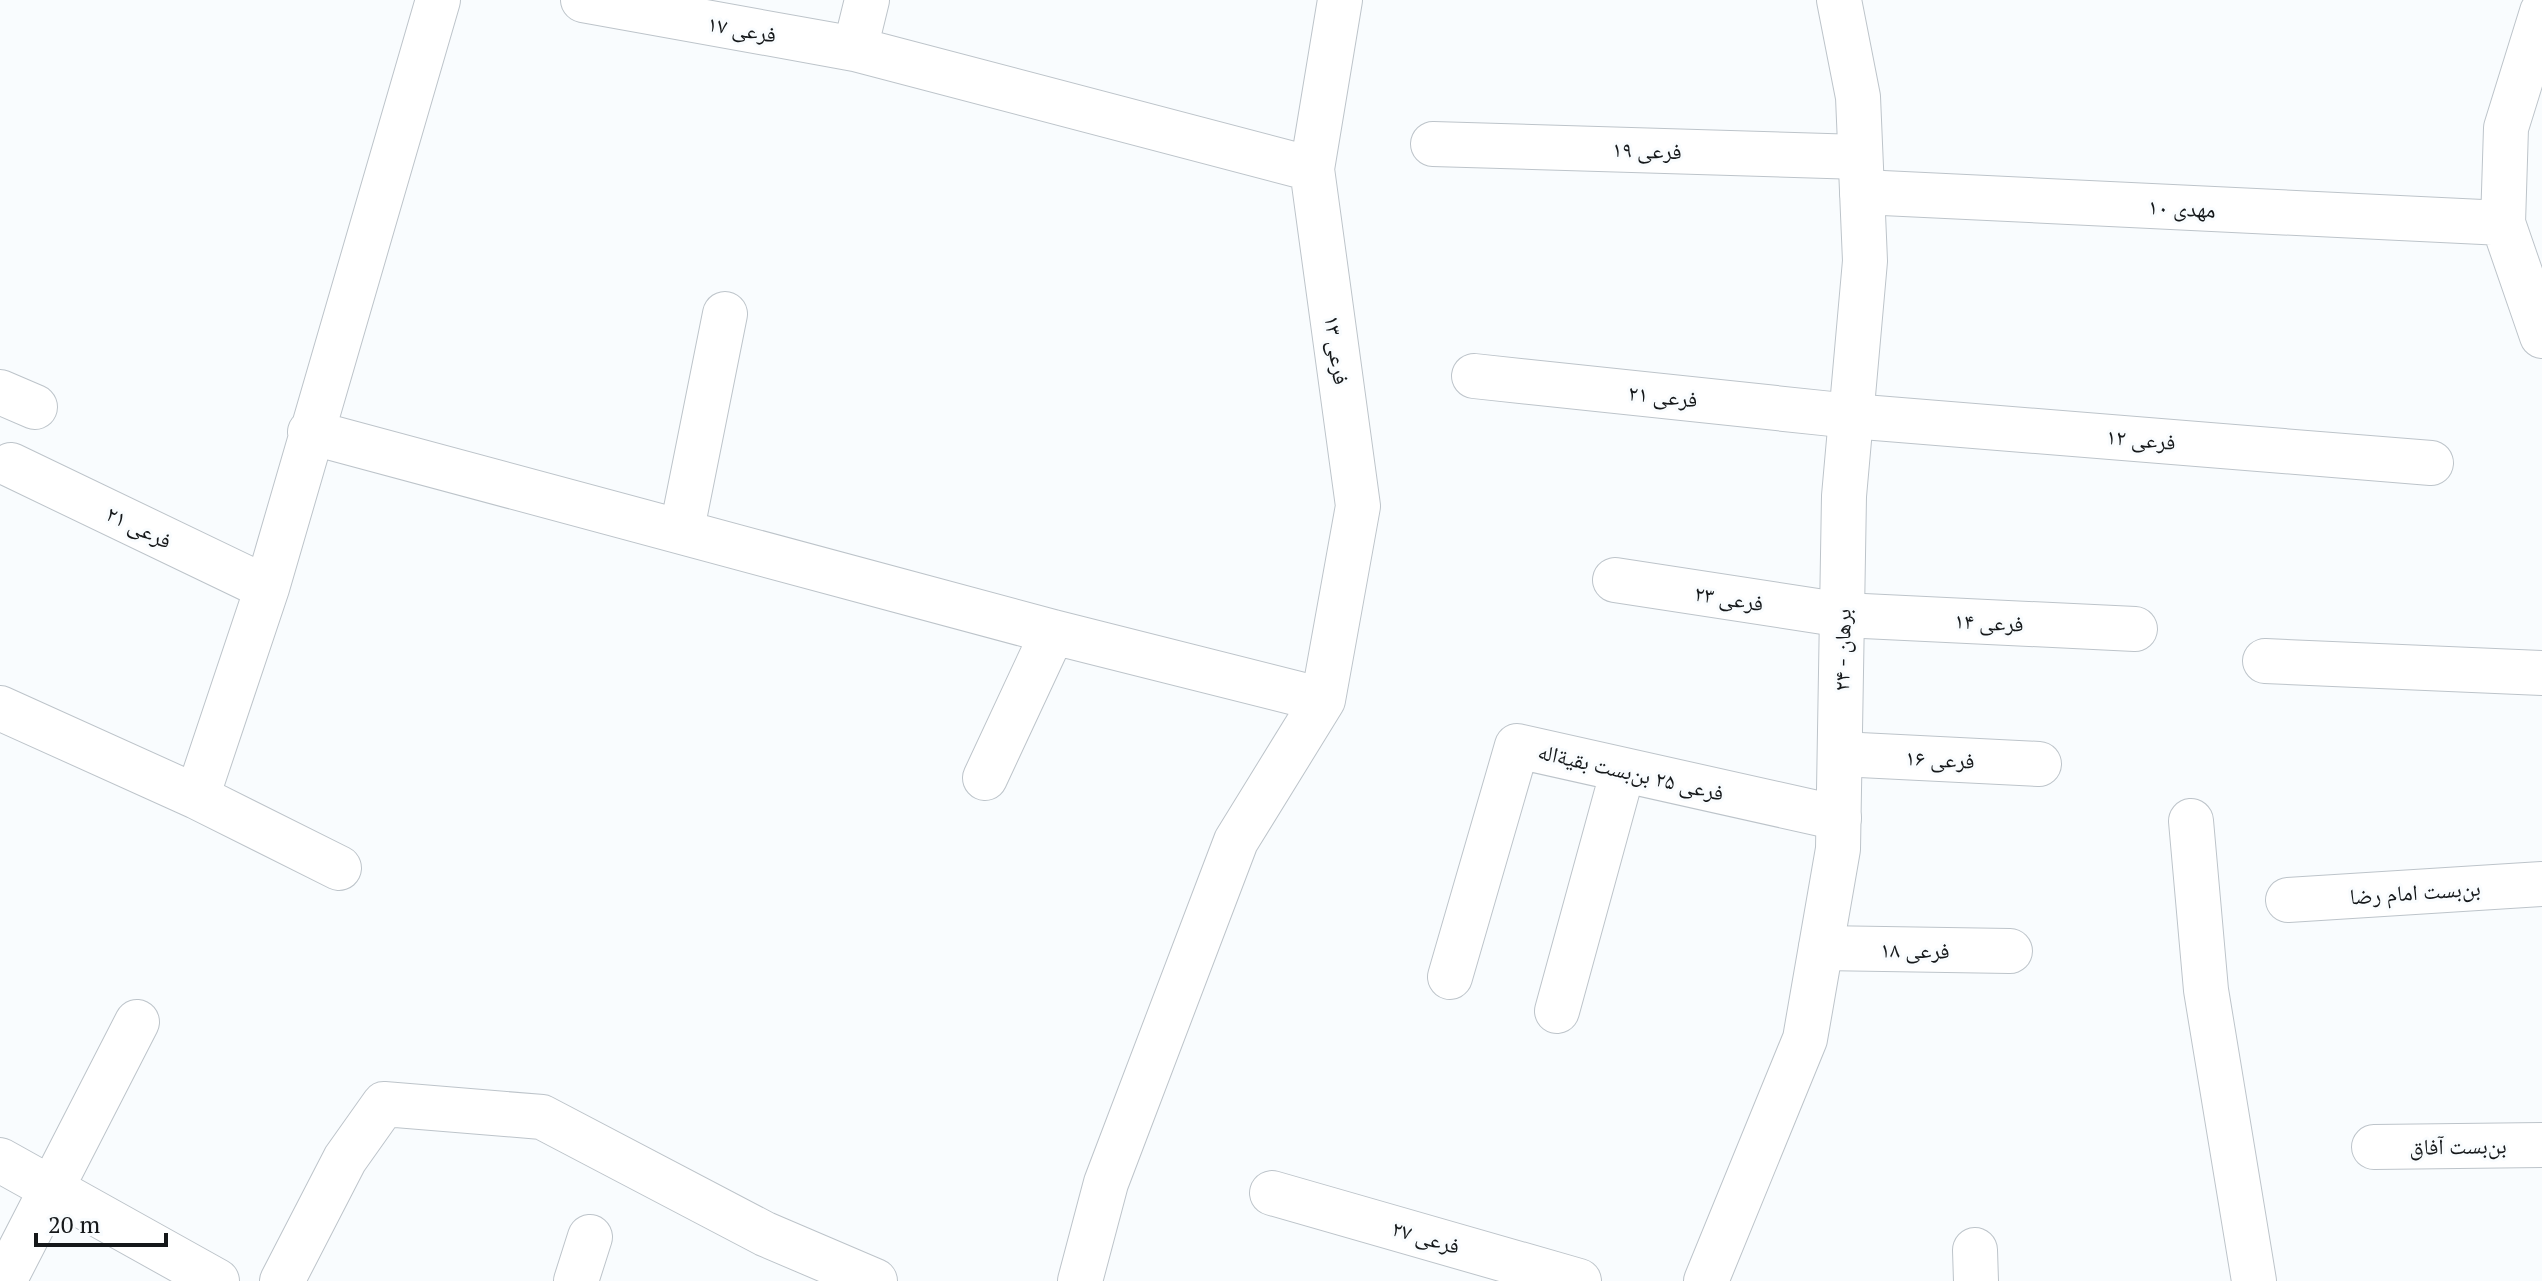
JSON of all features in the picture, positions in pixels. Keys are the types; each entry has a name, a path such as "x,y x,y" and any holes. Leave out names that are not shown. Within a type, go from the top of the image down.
{"street":[{"path":"197,797 267,588 438,0"},
{"name":"فرعی ۱۷","path":"583,0 855,49 1312,169"},
{"path":"855,49 867,0"},
{"name":"فرعی ۱۳","path":"1323,700 1358,506 1312,169 1340,0"},
{"name":"۲۴ - برهان","path":"1706,1281 1805,1039 1838,849 1844,496 1865,261 1858,97 1839,0"},
{"path":"2542,12 2506,128 2503,223 2542,336"},
{"name":"فرعی ۱۹","path":"1433,144 1861,174"},
{"name":"۱۰ مهدی","path":"1861,174 2503,223"},
{"path":"682,529 725,314"},
{"name":"فرعی ۲۱","path":"1474,376 1851,416"},
{"name":"فرعی ۱۲","path":"1851,416 2431,463"},
{"path":"310,432 682,529 1053,632 1323,700 1236,841 1106,1183 1080,1281"},
{"name":"فرعی ۲۱","path":"11,465 267,588"},
{"name":"فرعی ۲۳","path":"1615,580 1843,615"},
{"name":"فرعی ۱۴","path":"1843,615 2135,629"},
{"path":"985,778 1053,632"},
{"path":"2265,661 2542,673"},
{"path":"0,708 197,797 339,868"},
{"name":"فرعی ۲۵ بن‌بست بقیة‌اله","path":"1450,977 1517,746 1839,818"},
{"name":"فرعی ۱۶","path":"1840,754 2039,764"},
{"path":"1557,1011 1623,770"},
{"path":"2191,821 2206,990 2254,1281"},
{"name":"بن‌بست امام رضا","path":"2288,900 2542,884"},
{"name":"فرعی ۱۸","path":"1821,948 2010,951"},
{"path":"4,1281 137,1022"},
{"path":"282,1281 345,1159 384,1104 542,1117 765,1234 875,1281"},
{"name":"بن‌بست آفاق","path":"2374,1147 2542,1145"},
{"path":"0,1160 217,1281"},
{"name":"فرعی ۲۷","path":"1272,1193 1579,1281"}]}
